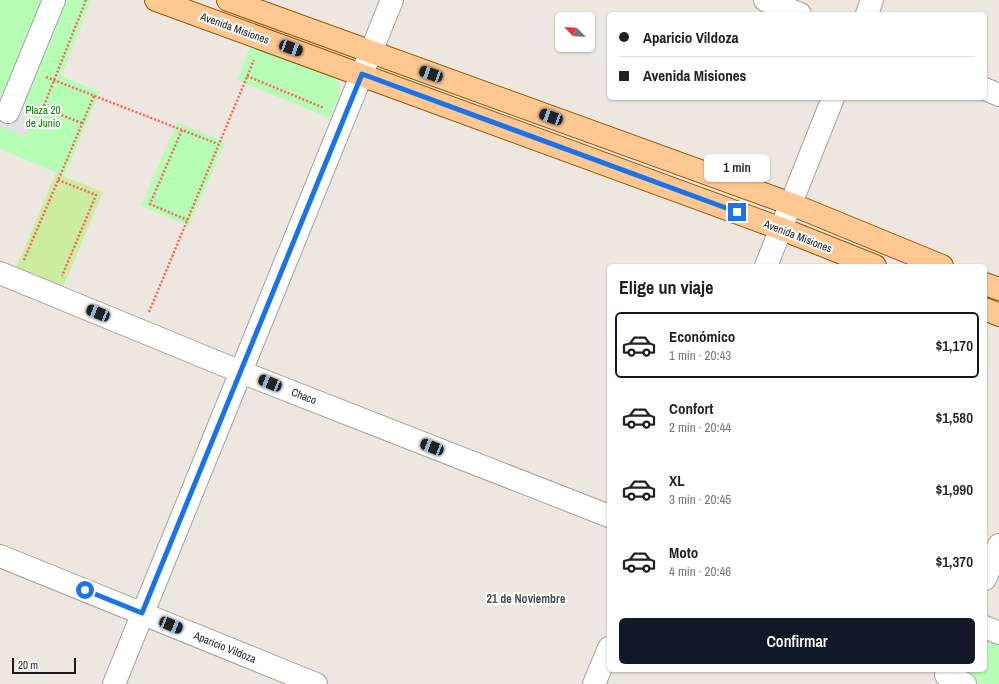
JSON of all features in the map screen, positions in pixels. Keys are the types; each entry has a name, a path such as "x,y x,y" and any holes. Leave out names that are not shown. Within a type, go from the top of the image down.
{"main road":[{"name":"Avenida Misiones","path":"156,0 362,74 782,229 871,264"},
{"path":"228,0 792,204 937,264"},
{"path":"987,285 999,290"},
{"path":"987,311 999,315"}],"street":[{"path":"8,112 54,0"},
{"path":"114,684 392,0"},
{"path":"765,0 795,12"},
{"path":"868,12 872,0"},
{"path":"987,90 999,94"},
{"path":"767,264 832,100"},
{"name":"Chaco","path":"8,276 241,372 607,515"},
{"path":"987,574 999,545"},
{"name":"Aparicio Vildoza","path":"0,556 316,684"},
{"path":"987,628 999,633"},
{"path":"594,684 607,653"},
{"path":"945,676 965,684"}],"path":[{"path":"82,123 43,108 86,0"},
{"path":"141,331 262,38"},
{"path":"25,69 218,144"},
{"path":"247,76 344,117"},
{"path":"8,276 58,180 94,96"},
{"path":"182,130 150,204 187,220"},
{"path":"54,295 96,195 58,180"}],"green space":[{"name":"Plaza 20 de Junio","path":"0,0 91,0 61,76 100,92 64,176 0,149"},
{"path":"250,47 333,76 340,85 339,95 330,118 237,80"},
{"path":"177,122 225,142 189,226 141,206"},
{"path":"56,173 103,192 63,287 16,268"},
{"path":"987,639 999,641 999,684 984,684 971,678 968,672 987,672"}],"shaded area":[{"path":"0,93 38,108 26,137 0,126"}],"district":[{"name":"21 de Noviembre","path":"526,599"}],"route":[{"path":"85,590 142,613 362,74 737,212"}]}
